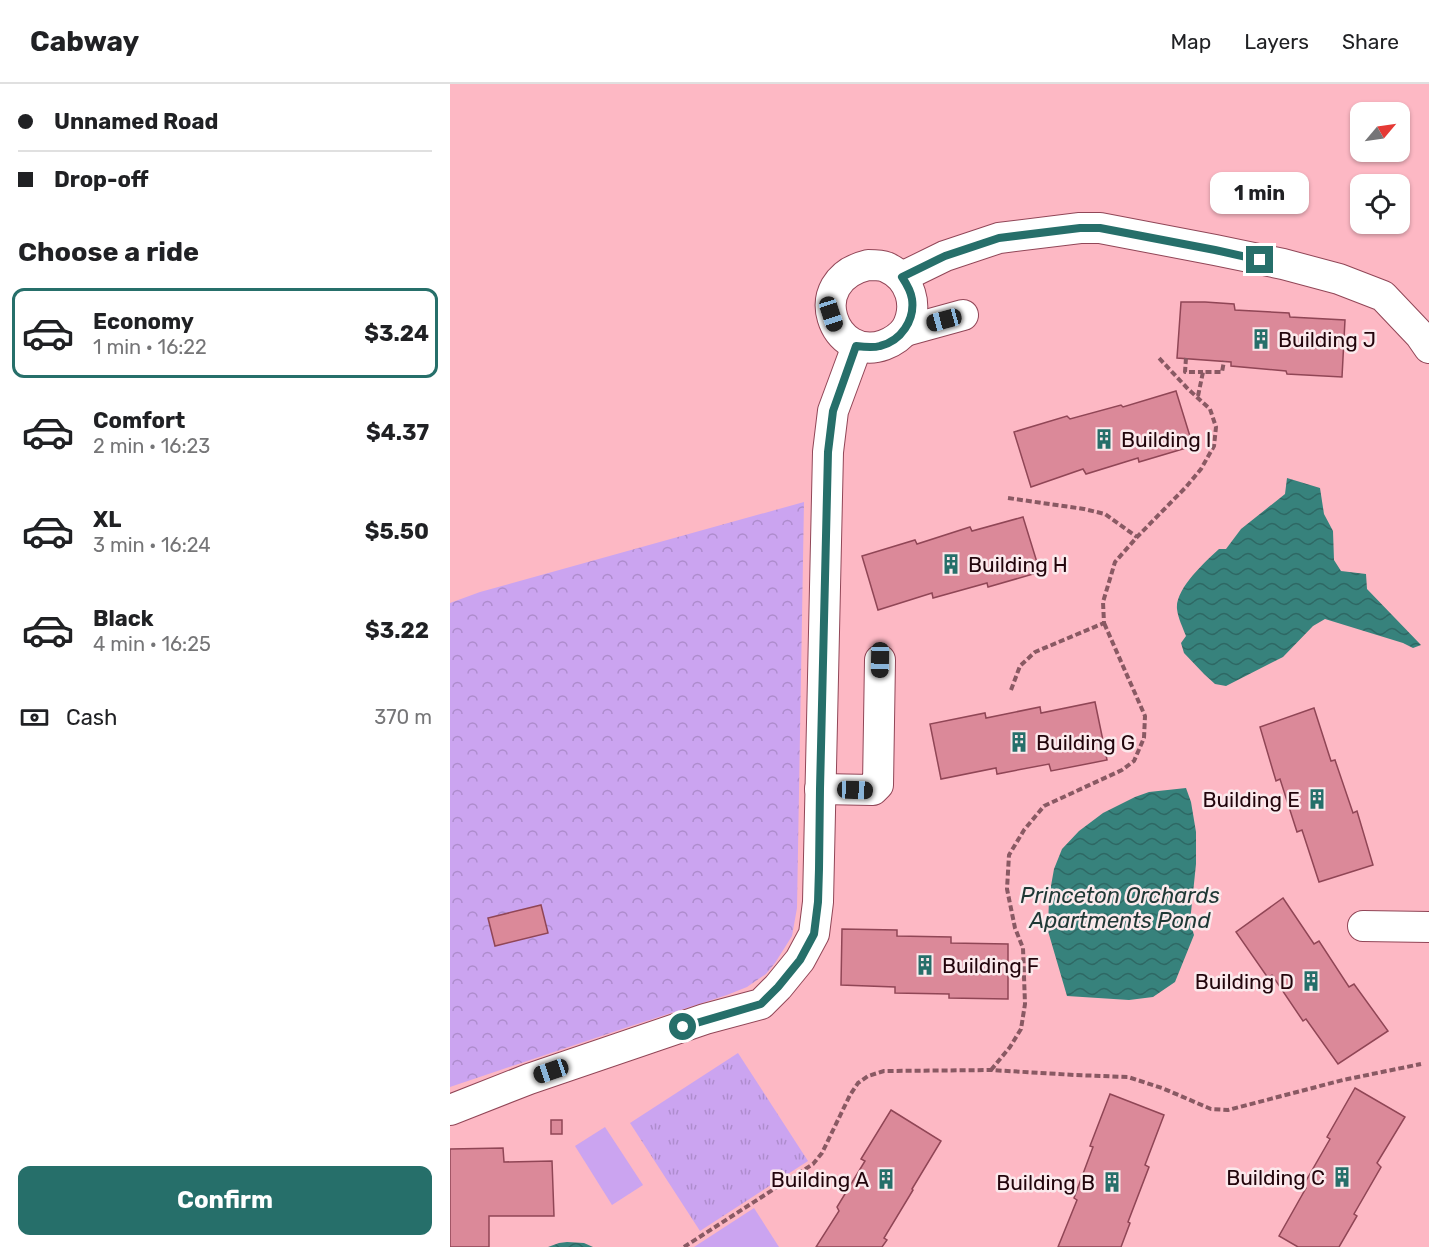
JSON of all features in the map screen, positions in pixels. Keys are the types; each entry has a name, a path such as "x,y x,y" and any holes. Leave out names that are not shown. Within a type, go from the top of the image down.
{"street":[{"path":"902,277 945,256 999,238 1080,228 1100,228 1283,264 1339,279 1383,296 1420,335 1429,348"},
{"path":"905,331 912,315 912,298 902,277 885,267 868,265 855,268 844,275 836,285 830,301 833,320 843,336 856,346 879,346 891,342 905,331 963,315"},
{"path":"450,1110 529,1079 705,1019 761,1004 800,960 814,934 818,902 828,452 833,411 856,346"},
{"path":"820,789 873,790 878,785 880,660"},
{"path":"1363,926 1429,927"}],"path":[{"path":"992,1070 1021,1029 1025,1004 1023,948 1015,928 1007,889 1009,855 1024,830 1044,806 1122,770 1134,761 1144,738 1144,716 1104,623 1103,602 1115,562 1201,469 1214,446 1216,427 1210,409 1159,358"},
{"path":"1186,358 1185,372 1222,372 1224,361"},
{"path":"1198,396 1203,372"},
{"path":"1008,498 1074,507 1105,514 1137,537"},
{"path":"1011,690 1020,666 1035,652 1104,623"},
{"path":"684,1247 813,1164 822,1153 858,1083 868,1076 884,1071 992,1070 1128,1077 1162,1088 1211,1109 1228,1110 1343,1080 1421,1064"}],"green space":[{"path":"804,502 797,908 792,936 766,974 747,987 450,1087 450,603 480,592"},
{"path":"738,1053 808,1161 700,1231 630,1123"},
{"path":"605,1127 643,1185 612,1205 575,1146"},
{"path":"754,1208 779,1247 694,1247"}],"water":[{"path":"1287,478 1320,488 1324,514 1333,531 1334,560 1341,571 1366,574 1367,589 1421,645 1413,648 1325,619 1313,626 1283,657 1226,686 1215,684 1184,653 1181,643 1186,636 1179,619 1178,601 1192,576 1206,561 1219,549 1226,549 1241,529 1285,494"},
{"name":"Princeton Orchards Apartments Pond","path":"1186,788 1196,832 1196,864 1190,922 1194,935 1175,982 1153,997 1129,1000 1067,996 1048,931 1049,897 1054,869 1062,849 1079,831 1103,813 1135,797 1149,792"},
{"path":"567,1242 584,1243 593,1247 548,1247"}],"building":[{"name":"Building J","path":"1181,302 1234,304 1235,310 1289,313 1290,317 1345,320 1342,377 1287,374 1286,371 1231,366 1231,362 1177,358"},
{"name":"Building I","path":"1176,391 1193,446 1139,462 1138,458 1086,474 1083,469 1031,487 1014,432 1067,416 1070,419 1121,405 1123,407"},
{"name":"Building H","path":"1023,517 1040,572 988,587 987,583 933,598 932,593 878,610 862,556 915,540 917,544 970,527 972,531"},
{"name":"Building G","path":"1095,702 1107,760 1051,771 1049,764 997,774 996,768 941,779 930,724 985,713 986,718 1040,707 1041,713"},
{"name":"Building E","path":"1314,708 1331,761 1335,760 1353,813 1357,811 1373,865 1319,882 1302,830 1297,832 1280,779 1276,781 1260,727"},
{"name":"Building D","path":"1283,898 1314,944 1319,941 1349,987 1354,984 1388,1031 1338,1064 1306,1019 1303,1021 1272,975 1268,978 1236,932"},
{"path":"541,905 548,933 495,946 488,918"},
{"name":"Building F","path":"842,929 897,930 897,936 951,937 951,943 1008,944 1008,999 949,998 949,994 895,993 895,987 841,985"},
{"name":"Building C","path":"1355,1088 1405,1117 1377,1163 1381,1167 1354,1214 1357,1216 1339,1247 1298,1247 1279,1236 1306,1188 1303,1186 1330,1139 1327,1137"},
{"name":"Building B","path":"1110,1094 1164,1115 1145,1165 1149,1167 1128,1222 1130,1223 1121,1247 1058,1247 1077,1200 1074,1198 1093,1147 1090,1146"},
{"name":"Building A","path":"891,1110 941,1141 884,1238 887,1240 882,1247 816,1247 839,1211 837,1207 865,1161 861,1159"},
{"path":"551,1120 562,1120 562,1134 551,1134"},
{"path":"503,1148 504,1162 552,1161 554,1216 489,1216 489,1247 450,1247 450,1149"}],"place":[{"name":"Building J","path":"1261,339"},
{"name":"Building I","path":"1104,439"},
{"name":"Building H","path":"951,564"},
{"name":"Building G","path":"1019,742"},
{"name":"Building E","path":"1317,799"},
{"name":"Building F","path":"925,965"},
{"name":"Building D","path":"1311,981"},
{"name":"Building C","path":"1342,1177"},
{"name":"Building A","path":"886,1179"},
{"name":"Building B","path":"1112,1182"}],"route":[{"path":"683,1027 761,1004 800,960 814,934 819,869 828,452 833,411 856,346 879,346 891,342 905,331 912,315 912,298 902,277 945,256 999,238 1080,228 1100,228 1260,260"}]}
